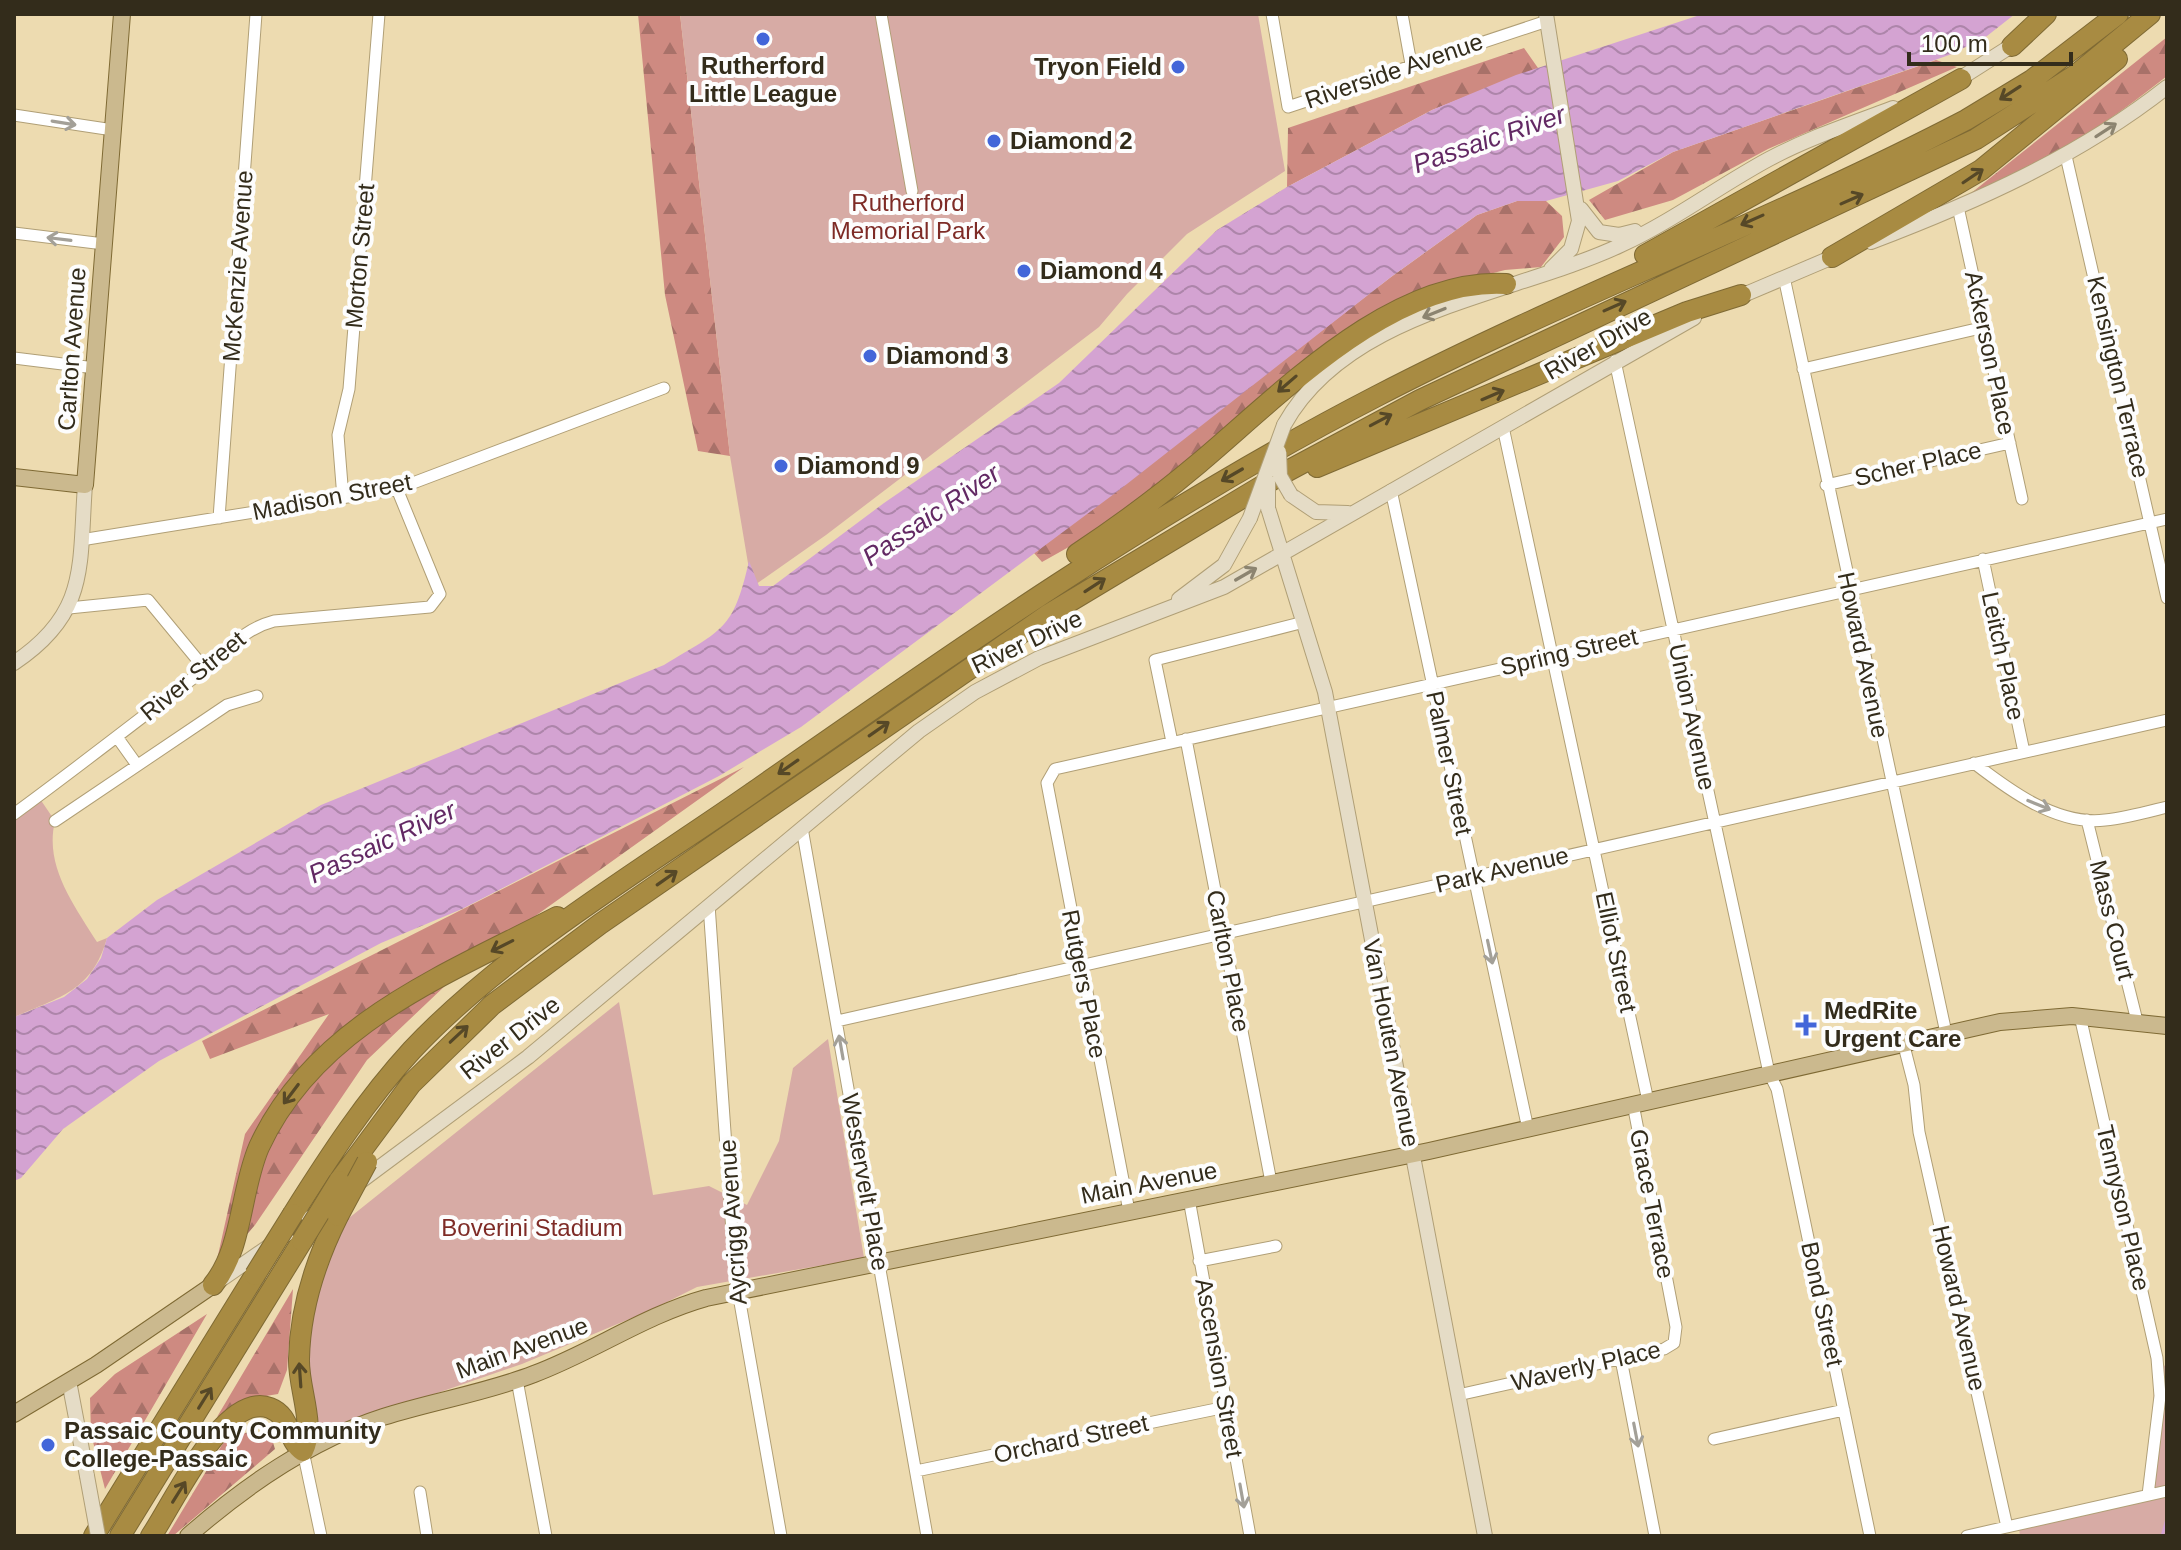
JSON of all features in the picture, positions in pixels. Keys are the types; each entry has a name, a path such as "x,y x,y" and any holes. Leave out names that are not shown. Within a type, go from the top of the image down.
{"highway":[{"path":"2012,46 2046,14"},
{"path":"96,1536 293,1214 358,1116 425,1037 501,971 1037,595 1192,498 1375,397 1549,312 1954,126 2032,80 2118,14"},
{"path":"1832,257 1991,164 2155,17"},
{"path":"120,1536 339,1181 392,1106 430,1062 492,1005 600,924 984,657 1215,512 1453,383 1976,139 2077,74 2155,17"},
{"path":"1549,312 1961,79"},
{"path":"875,706 994,610 1168,488 1332,350 1426,300 1473,285 1506,284"},
{"path":"1215,512 1687,312 1741,295"},
{"path":"213,1285 229,1257 244,1190 259,1147 282,1106 312,1068 349,1034 395,1002 621,885"},
{"path":"303,1451 309,1433 299,1361 302,1319 315,1268 367,1162 430,1062"},
{"path":"151,1536 216,1435 241,1410 260,1406 278,1413 303,1451"}],"main road":[{"name":"Carlton Avenue","path":"14,663 48,639 69,608 77,581 122,14"},
{"path":"1159,612 1204,583 1224,565 1250,518 1284,425 1311,386 1356,352 1416,320 1506,284 1621,245 1791,148 1961,79 2055,14"},
{"path":"1546,17 1577,199 1575,240 1548,272"},
{"name":"River Drive","path":"14,1414 213,1285 528,1057 919,731 975,692 1039,658 1209,595 1615,361 1741,295 1958,207 2066,156 2166,88"},
{"path":"1577,199 1592,226 1609,235 1629,233 1680,213"},
{"path":"1284,425 1279,465 1291,495 1306,508 1326,514 1360,509"},
{"name":"Van Houten Avenue","path":"1271,462 1268,508 1328,706 1485,1536"},
{"path":"14,477 85,485"},
{"name":"Main Avenue","path":"188,1536 216,1511 303,1451 382,1417 517,1380 600,1346 682,1304 1412,1155 1946,1033 2027,1018 2080,1016 2167,1026"},
{"path":"69,1381 96,1536"}],"street":[{"name":"McKenzie Avenue","path":"219,518 256,14"},
{"name":"Morton Street","path":"343,498 338,435 349,389 379,14"},
{"path":"881,14 912,191"},
{"name":"Riverside Avenue","path":"1272,14 1288,107 1546,17"},
{"path":"1402,14 1411,64"},
{"path":"14,115 113,130"},
{"name":"Kensington Terrace","path":"2066,156 2167,598"},
{"name":"Ackerson Place","path":"1958,207 2022,499"},
{"path":"14,233 104,244"},
{"name":"Howard Avenue","path":"1784,277 1826,485 1946,1033"},
{"path":"1803,369 1985,327"},
{"path":"14,358 95,368"},
{"name":"Union Avenue","path":"1615,361 1769,1073"},
{"name":"Madison Street","path":"81,540 397,489 664,388"},
{"name":"Elliot Street","path":"1503,427 1594,849 1640,1103"},
{"name":"Scher Place","path":"1826,485 2010,443"},
{"name":"River Street","path":"14,814 205,669 237,637 256,626 274,621 430,607 440,594 397,489"},
{"name":"Palmer Street","path":"1391,490 1528,1129"},
{"name":"Spring Street","path":"1065,767 2167,519"},
{"name":"Leitch Place","path":"1983,559 2024,752"},
{"path":"69,608 148,600 205,669"},
{"path":"1172,742 1155,660 1304,622"},
{"path":"55,821 227,705 257,696"},
{"name":"Park Avenue","path":"837,1021 2167,720"},
{"path":"117,737 137,765"},
{"name":"Carlton Place","path":"1186,739 1271,1182"},
{"path":"1974,763 2030,801 2087,820 2105,820 2167,807"},
{"name":"Rutgers Place","path":"1065,767 1055,769 1047,783 1129,1211"},
{"name":"Mass Court","path":"2087,820 2137,1021"},
{"name":"Westervelt Place","path":"802,828 927,1536"},
{"name":"Aycrigg Avenue","path":"709,905 737,1291 781,1536"},
{"name":"Tennyson Place","path":"2080,1016 2157,1358 2160,1396 2148,1495"},
{"name":"Howard Avenue","path":"1903,1042 1914,1085 1919,1132 2007,1527"},
{"name":"Bond Street","path":"1769,1073 1777,1089 1870,1536"},
{"name":"Grace Terrace","path":"1640,1103 1671,1304"},
{"name":"Ascension Street","path":"1189,1199 1250,1536"},
{"path":"1199,1261 1276,1246"},
{"name":"Waverly Place","path":"1458,1395 1664,1349 1674,1343 1676,1334 1671,1304"},
{"path":"1621,1359 1655,1536"},
{"path":"517,1380 546,1536"},
{"name":"Orchard Street","path":"916,1471 1226,1407"},
{"path":"1714,1439 1844,1410"},
{"path":"303,1451 321,1536"},
{"path":"1967,1536 2167,1491"},
{"path":"420,1492 427,1536"}],"green space":[{"path":"638,14 680,14 730,456 698,451 665,295"},
{"name":"Rutherford Memorial Park","path":"680,14 1258,14 1285,171 1187,234 1099,327 826,535 752,587 730,456"},
{"path":"2167,37 2167,76 2121,111 2048,158 1970,194"},
{"path":"1524,48 1538,68 1432,110 1287,187 1288,128"},
{"path":"1936,60 1957,67 1768,149 1673,200 1605,220 1589,200 1673,152"},
{"path":"1517,201 1546,201 1562,216 1564,237 1541,267 1505,270 1450,284 1182,467 1108,525 1042,562 1034,553 1391,277 1477,215"},
{"path":"744,767 468,964 367,1060 255,1225 214,1273 245,1134 329,1014 210,1059 202,1041"},
{"path":"38,796 55,821 54,854 63,884 97,942 107,938 101,956 83,981 60,997 14,1017 14,814"},
{"name":"Boverini Stadium","path":"619,1002 653,1195 709,1186 747,1205 779,1141 793,1068 828,1039 864,1258 697,1287 651,1310 522,1364 318,1434 304,1384 312,1291 344,1222"},
{"path":"293,1289 287,1370 278,1394 248,1399 217,1417"},
{"path":"207,1314 105,1489 91,1434 90,1398 115,1374"},
{"path":"2167,1365 2167,1536 2020,1536 2018,1520 2146,1490 2156,1368"},
{"path":"251,1431 271,1436 275,1449 173,1536 167,1536 225,1440"}],"water":[{"name":"Passaic River","path":"1703,14 2015,14 1987,36 1952,54 1673,152 1618,181 1546,201 1517,201 1477,215 1391,277 1118,491 801,727 719,776 462,909 381,943 159,1061 63,1129 21,1178 14,1181 14,1017 64,997 87,979 101,958 107,938 157,900 321,805 664,665 713,635 731,615 749,561 759,586 773,586 884,503 1059,383 1217,230 1287,187 1432,110 1516,75"}],"waterway":[{"path":"2162,1536 2167,1519"}],"place":[{"name":"Rutherford Little League","path":"763,39"},
{"name":"Tryon Field","path":"1178,67"},
{"name":"Diamond 2","path":"994,141"},
{"name":"Diamond 4","path":"1024,271"},
{"name":"Diamond 3","path":"870,356"},
{"name":"Diamond 9","path":"781,466"},
{"name":"MedRite Urgent Care","path":"1806,1025"},
{"name":"Passaic County Community College-Passaic","path":"48,1445"}]}
